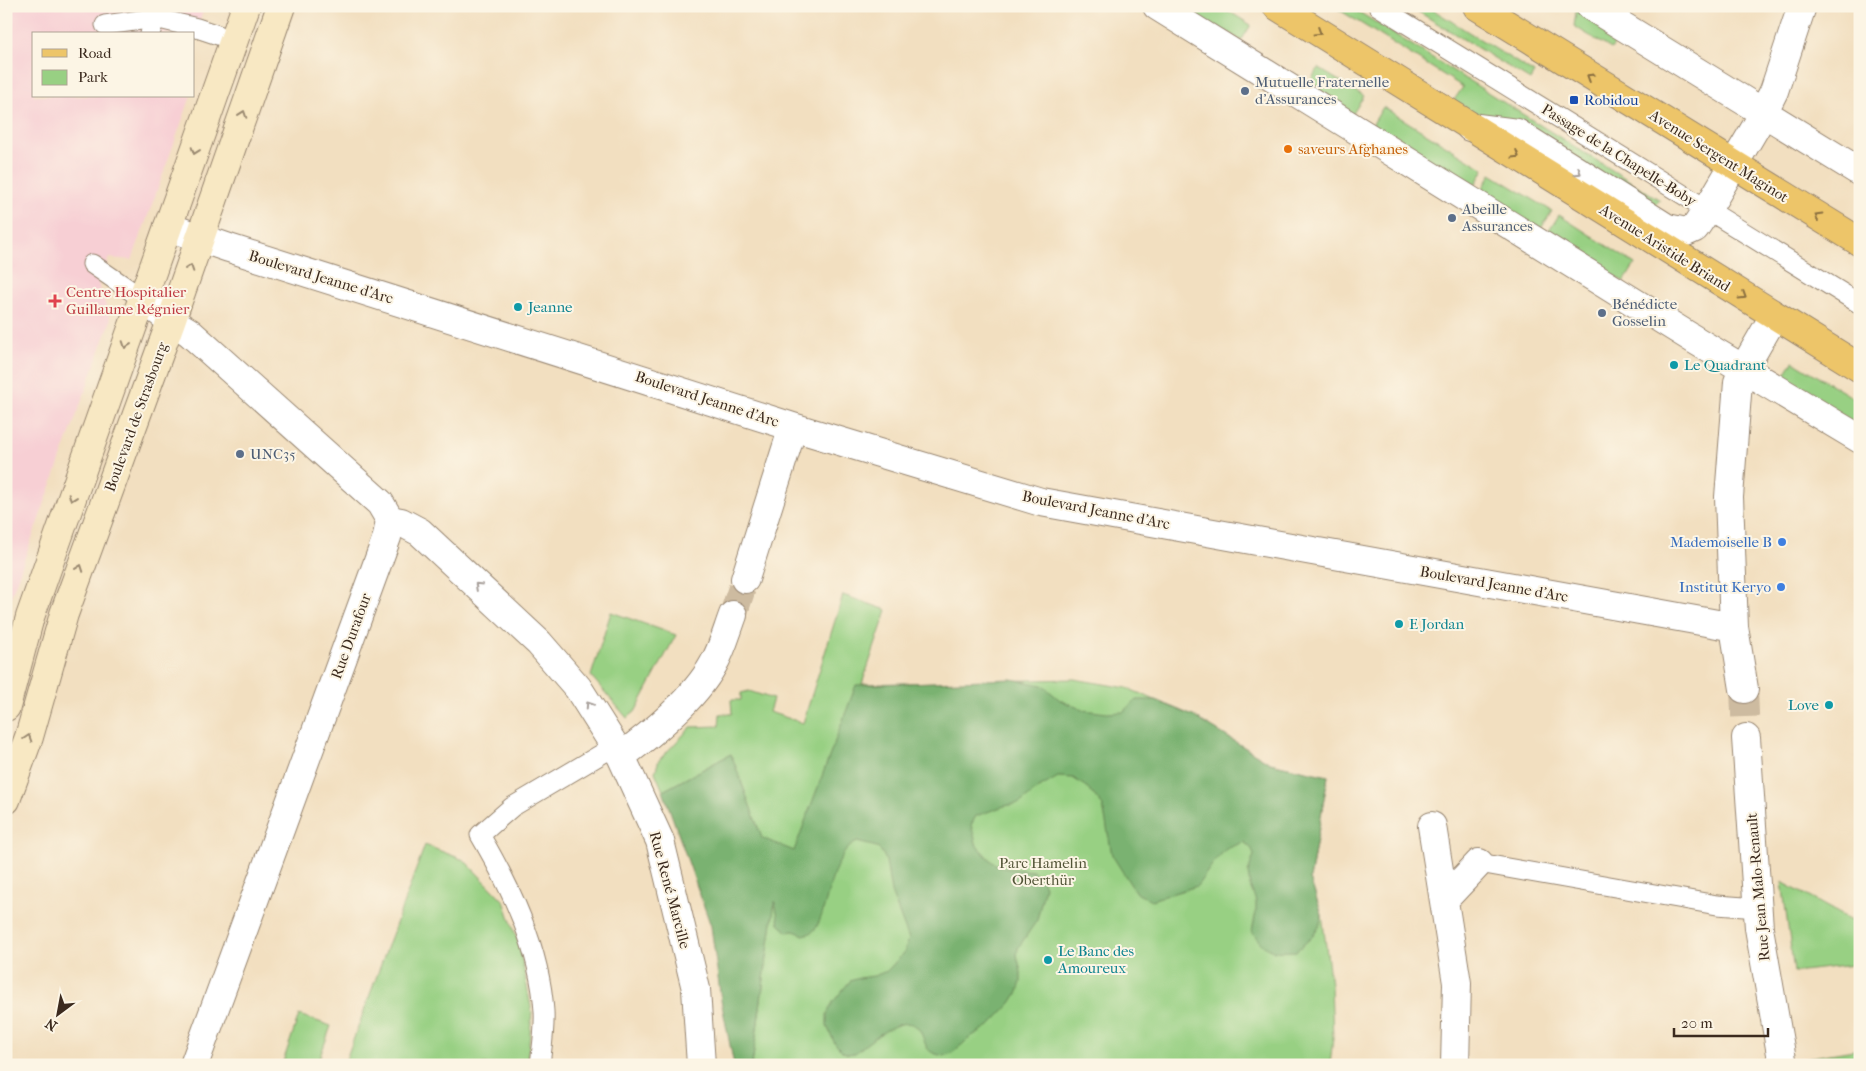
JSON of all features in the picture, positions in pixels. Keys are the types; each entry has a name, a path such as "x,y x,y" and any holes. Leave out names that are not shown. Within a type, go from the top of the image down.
{"main road":[{"path":"6,707 30,617 246,6"},
{"name":"Boulevard de Strasbourg","path":"6,800 31,729 64,614 171,321 281,6"},
{"name":"Avenue Aristide Briand","path":"1277,6 1860,368"},
{"name":"Avenue Sergent Maginot","path":"1477,6 1860,242"}],"street":[{"path":"1157,6 1687,335 1860,439"},
{"path":"1590,6 1860,172"},
{"name":"Avenue Aristide Briand","path":"1470,127 1516,133 1667,228 1686,232 1695,228 1707,210 1764,112 1774,91 1802,6"},
{"name":"Boulevard Jeanne d'Arc","path":"168,227 793,426 1041,502 1734,628"},
{"path":"142,299 189,332 380,503 390,520"},
{"path":"1744,689 1734,628 1729,497 1738,382 1774,316"},
{"path":"745,579 793,426"},
{"name":"Rue René Marcille","path":"390,520 401,522 420,532 539,643 578,688 618,751 642,799 662,850 696,989 701,1065"},
{"name":"Rue Durafour","path":"194,1065 388,537 390,520"},
{"path":"618,751 645,737 701,684 714,664 733,615"},
{"name":"Rue Jean Malo-Renault","path":"1746,738 1759,928 1783,1065"},
{"path":"1432,826 1457,984 1454,1065"},
{"path":"1444,900 1479,863"}],"lane":[{"name":"Passage de la Chapelle-Boby","path":"1378,6 1860,304"},
{"path":"105,25 155,19 197,28 233,40"},
{"path":"92,264 142,299"},
{"path":"540,1065 544,1012 539,977 516,908 500,870 480,835 512,808 618,751"},
{"path":"1479,863 1717,905 1758,908"}],"shaded area":[{"name":"Centre Hospitalier Guillaume Régnier","path":"6,6 205,6 195,33 32,32 32,98 190,98 132,260 109,258 98,283 111,320 6,610"}],"green space":[{"path":"1177,6 1220,6 1251,25 1241,41 1226,31 1223,35"},
{"path":"1333,6 1349,6 1660,200 1655,205 1476,114 1454,100 1463,87"},
{"path":"1409,6 1427,6 1534,73 1530,80"},
{"path":"1577,6 1623,31 1611,49 1574,26"},
{"path":"1318,68 1364,96 1352,115 1307,87"},
{"path":"1383,107 1484,169 1475,185 1463,177 1460,182 1371,127"},
{"path":"1491,174 1552,211 1540,230 1480,193"},
{"path":"1559,215 1635,264 1624,282 1577,253 1579,250 1567,242 1564,245 1547,234"},
{"path":"1793,361 1860,402 1860,427 1782,379"},
{"name":"Parc Hamelin Oberthür","path":"843,595 887,610 862,684 1074,679 1127,688 1193,716 1270,763 1328,776 1310,879 1322,915 1331,985 1333,1038 1330,1065 752,1065 775,899 762,839 731,754 663,791 655,772 659,760 691,727 719,726 720,714 732,714 731,700 741,700 741,693 749,691 773,699 769,712 803,723"},
{"path":"611,612 676,635 635,712 627,718 591,676"},
{"path":"1011,679 1042,685 1060,700 1083,710 1107,713 1123,712 1136,700 1155,700 1193,716 1270,763 1328,776 1310,879 1322,915 1319,927 1312,937 1296,951 1270,950 1261,944 1252,931 1256,901 1250,886 1248,872 1254,855 1252,849 1244,842 1226,849 1197,886 1151,900 1136,893 1112,855 1103,806 1088,788 1073,778 1058,777 1039,788 1020,803 1004,806 976,816 971,825 977,846 992,862 1003,868 1033,871 1041,878 1045,886 1037,920 1018,948 1017,955 1021,982 1018,992 1011,1003 989,1026 972,1036 952,1053 944,1056 930,1051 921,1033 915,1026 907,1023 888,1029 855,1053 848,1054 843,1052 835,1044 827,1026 827,1014 833,1002 850,981 887,971 904,953 909,939 891,892 883,854 877,847 857,842 847,849 840,860 834,873 822,916 811,933 804,935 794,931 788,932 779,924 775,901 752,1065 734,1065 721,1000 711,926 663,791 731,754 762,838 794,851 856,685"},
{"path":"425,845 464,860 504,901 519,945 532,1012 527,1065 344,1065"},
{"path":"1782,882 1851,920 1855,913 1860,916 1860,976 1858,967 1853,965 1794,972"},
{"path":"299,1015 331,1026 317,1065 282,1065"},
{"path":"1860,1049 1860,1065 1807,1065 1806,1058"}],"tunnel":[{"path":"733,615 745,579"},
{"path":"1744,689 1746,738"}],"place":[{"name":"Mutuelle Fraternelle d'Assurances","path":"1245,91"},
{"name":"Robidou","path":"1574,100"},
{"name":"saveurs Afghanes","path":"1288,149"},
{"name":"Abeille Assurances","path":"1452,218"},
{"name":"Centre Hospitalier Guillaume Régnier","path":"55,301"},
{"name":"Jeanne","path":"518,307"},
{"name":"Bénédicte Gosselin","path":"1602,313"},
{"name":"Le Quadrant","path":"1674,365"},
{"name":"UNC35","path":"240,454"},
{"name":"Mademoiselle B","path":"1782,542"},
{"name":"Institut Keryo","path":"1781,587"},
{"name":"E Jordan","path":"1399,624"},
{"name":"Love","path":"1829,705"},
{"name":"Le Banc des Amoureux","path":"1048,960"}]}
